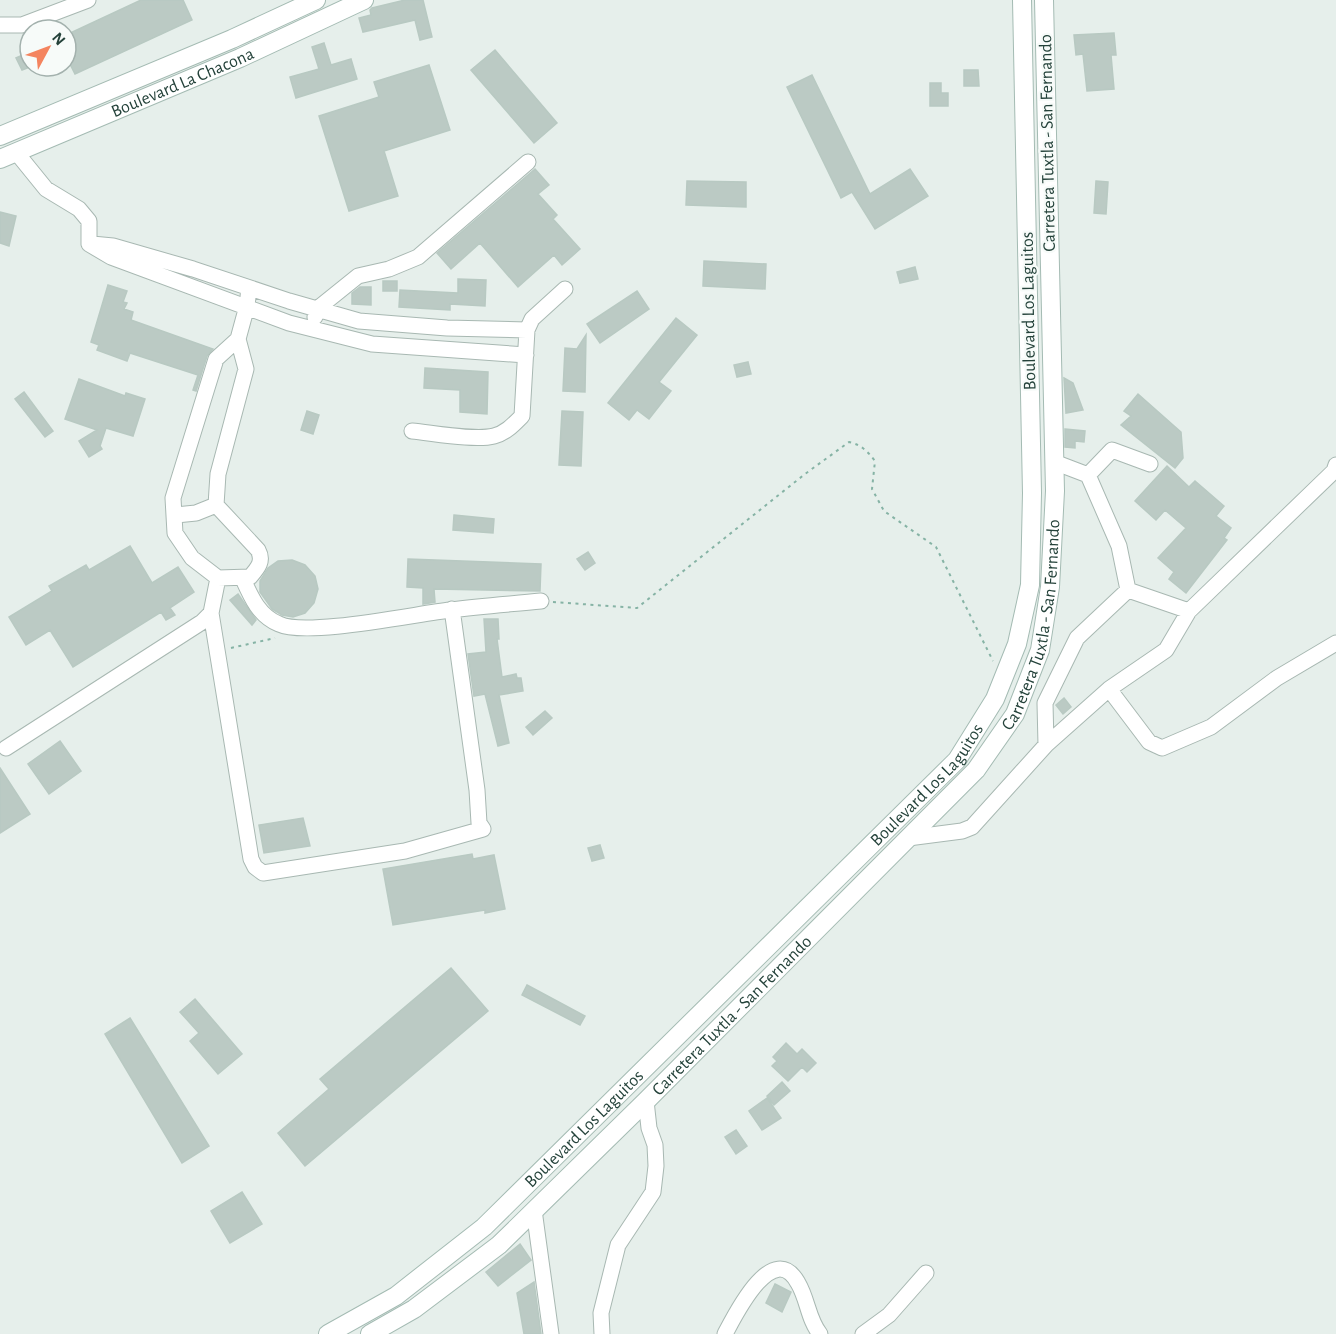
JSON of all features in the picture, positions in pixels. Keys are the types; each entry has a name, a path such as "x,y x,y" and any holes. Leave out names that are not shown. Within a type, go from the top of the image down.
{"main road":[{"name":"Boulevard La Chacona","path":"0,136 232,39 316,0"},
{"name":"Boulevard La Chacona","path":"8,156 240,58 364,0"},
{"name":"Boulevard Los Laguitos","path":"328,1334 396,1296 475,1234 957,760 995,699 1017,644 1030,585 1032,482 1022,0"},
{"name":"Carretera Tuxtla - San Fernando","path":"370,1334 414,1309 499,1245 976,770 1015,714 1040,650 1050,587 1055,491 1044,0"},
{"path":"568,1145 583,1161"}],"street":[{"path":"0,25 22,25 88,0"},
{"path":"8,156 46,189 79,209 89,221 89,244"},
{"path":"313,329 317,309 358,276 389,269 418,257 528,162"},
{"path":"89,244 113,246 359,321 447,328 527,330"},
{"path":"89,244 111,257 290,323 313,329 372,344 525,355"},
{"path":"238,339 216,359 173,498 176,515 175,533 183,546 204,569 218,578 243,579 250,577 259,565 260,554 216,505 218,474 246,369 238,339 247,306 249,288"},
{"path":"412,431 478,437 494,436 509,429 522,416 527,330 532,319 565,289"},
{"path":"1088,475 1112,450 1150,464"},
{"path":"1054,462 1088,475 1119,546 1128,591"},
{"path":"908,838 962,831 972,827 1046,746 1109,689 1166,650 1189,611 1334,471 1336,465"},
{"path":"176,515 196,513 216,505"},
{"path":"218,578 211,613 216,651 251,859 255,867 263,873 405,851 483,829 479,823 477,790 452,609"},
{"path":"243,579 259,609 268,618 290,628 318,628 452,609 541,601"},
{"path":"1128,591 1189,611"},
{"path":"1046,746 1045,703 1077,638 1128,591"},
{"path":"6,748 91,692 183,636 211,613"},
{"path":"1109,689 1149,742 1162,748 1211,727 1277,678 1336,644"},
{"path":"602,1334 601,1314 618,1245 653,1192 656,1166 655,1145 649,1128 646,1101"},
{"path":"534,1210 551,1334"},
{"path":"724,1334 753,1286 777,1269 787,1271 797,1280 806,1299 809,1314 820,1334"},
{"path":"863,1334 889,1315 926,1273"}],"path":[{"path":"541,601 637,608 805,474 849,442 866,449 875,460 872,489 884,512 936,547 1003,681"},
{"path":"216,651 284,635"}],"building":[{"path":"141,0 183,0 192,20 78,73 78,29"},
{"path":"405,0 423,0 432,37 420,40 415,20 363,32 359,18 371,15 372,8"},
{"path":"1114,33 1116,55 1111,55 1114,89 1087,91 1083,54 1076,55 1074,35"},
{"path":"324,43 331,65 351,59 357,79 296,98 290,77 319,69 312,47"},
{"path":"495,50 557,123 534,143 471,70"},
{"path":"429,65 450,130 384,151 398,196 349,211 319,116 379,97 374,82"},
{"path":"964,70 978,70 979,86 964,86"},
{"path":"812,75 870,194 910,169 928,196 875,229 852,192 841,198 787,87"},
{"path":"930,83 941,83 941,93 948,93 948,106 930,106"},
{"path":"535,169 549,185 538,194 557,215 553,219 580,249 562,265 554,255 518,287 480,243 451,269 437,253"},
{"path":"687,181 746,182 746,207 686,205"},
{"path":"1096,181 1108,182 1106,214 1094,213"},
{"path":"0,212 16,216 9,246 0,243"},
{"path":"704,261 766,264 765,289 703,286"},
{"path":"915,267 918,279 900,283 897,272"},
{"path":"458,279 486,280 485,306 450,304 450,310 399,307 400,290 458,293"},
{"path":"383,281 397,281 397,291 383,291"},
{"path":"108,285 127,291 123,302 127,303 124,309 133,312 131,320 213,349 207,356 196,391 193,390 198,375 130,353 127,361 97,350 99,345 91,342"},
{"path":"360,287 371,287 371,305 352,304 352,293"},
{"path":"637,291 649,309 600,343 587,324"},
{"path":"676,318 697,335 659,382 671,391 649,419 637,410 629,420 608,403"},
{"path":"586,335 585,392 563,391 565,348 577,349"},
{"path":"748,362 751,374 737,377 734,365"},
{"path":"425,368 488,372 487,414 460,412 460,390 424,388"},
{"path":"1064,378 1073,383 1083,410 1066,413"},
{"path":"79,379 125,396 126,393 145,399 133,436 106,428 100,446 102,449 89,457 79,441 97,430 65,419"},
{"path":"24,392 53,431 45,437 15,399"},
{"path":"1138,394 1181,432 1183,458 1175,468 1121,425 1131,416 1124,411"},
{"path":"307,411 319,415 313,434 301,430"},
{"path":"562,411 583,412 581,466 559,465"},
{"path":"1065,429 1085,431 1084,442 1075,441 1075,448 1065,447"},
{"path":"1167,466 1189,487 1195,481 1224,506 1216,516 1231,528 1224,538 1227,540 1186,593 1169,579 1174,572 1158,558 1186,528 1165,510 1156,520 1135,501"},
{"path":"454,515 494,519 493,533 453,530"},
{"path":"130,546 152,583 178,567 194,592 170,608 175,615 166,620 161,612 73,667 50,630 26,645 9,617 52,591 49,586 86,565 89,570"},
{"path":"588,552 595,563 585,570 577,559"},
{"path":"408,559 541,564 540,591 434,589 435,602 423,604 423,588 407,587"},
{"path":"292,560 305,565 315,576 318,589 314,603 305,613 293,617 282,615 272,609 260,592 260,581 268,568 278,561"},
{"path":"238,594 256,620 252,625 230,600"},
{"path":"484,619 498,619 499,639 497,639 502,677 516,674 517,678 521,678 523,691 499,695 509,743 498,746 485,694 474,696 468,654 486,652"},
{"path":"1064,698 1071,707 1063,714 1056,705"},
{"path":"545,711 552,718 533,735 526,727"},
{"path":"60,741 81,771 49,794 28,764"},
{"path":"0,768 30,814 0,833"},
{"path":"303,818 310,846 264,853 259,825"},
{"path":"600,845 604,858 592,861 588,848"},
{"path":"472,854 473,859 494,855 505,909 485,913 485,910 393,925 383,869"},
{"path":"451,968 488,1011 305,1166 278,1133 329,1089 320,1079"},
{"path":"527,985 585,1016 580,1025 522,995"},
{"path":"195,999 242,1054 218,1074 190,1041 199,1033 180,1012"},
{"path":"130,1018 209,1146 182,1163 105,1034"},
{"path":"786,1043 797,1054 802,1049 816,1063 807,1072 802,1067 788,1081 772,1066 777,1061 773,1057"},
{"path":"782,1082 790,1091 774,1105 767,1096"},
{"path":"767,1098 781,1118 762,1130 749,1111"},
{"path":"736,1130 747,1146 736,1154 725,1137"},
{"path":"242,1192 262,1224 230,1243 211,1211"},
{"path":"520,1244 531,1260 498,1286 486,1272"},
{"path":"534,1282 541,1334 524,1334 517,1293"},
{"path":"775,1284 791,1292 782,1312 766,1303"}]}
